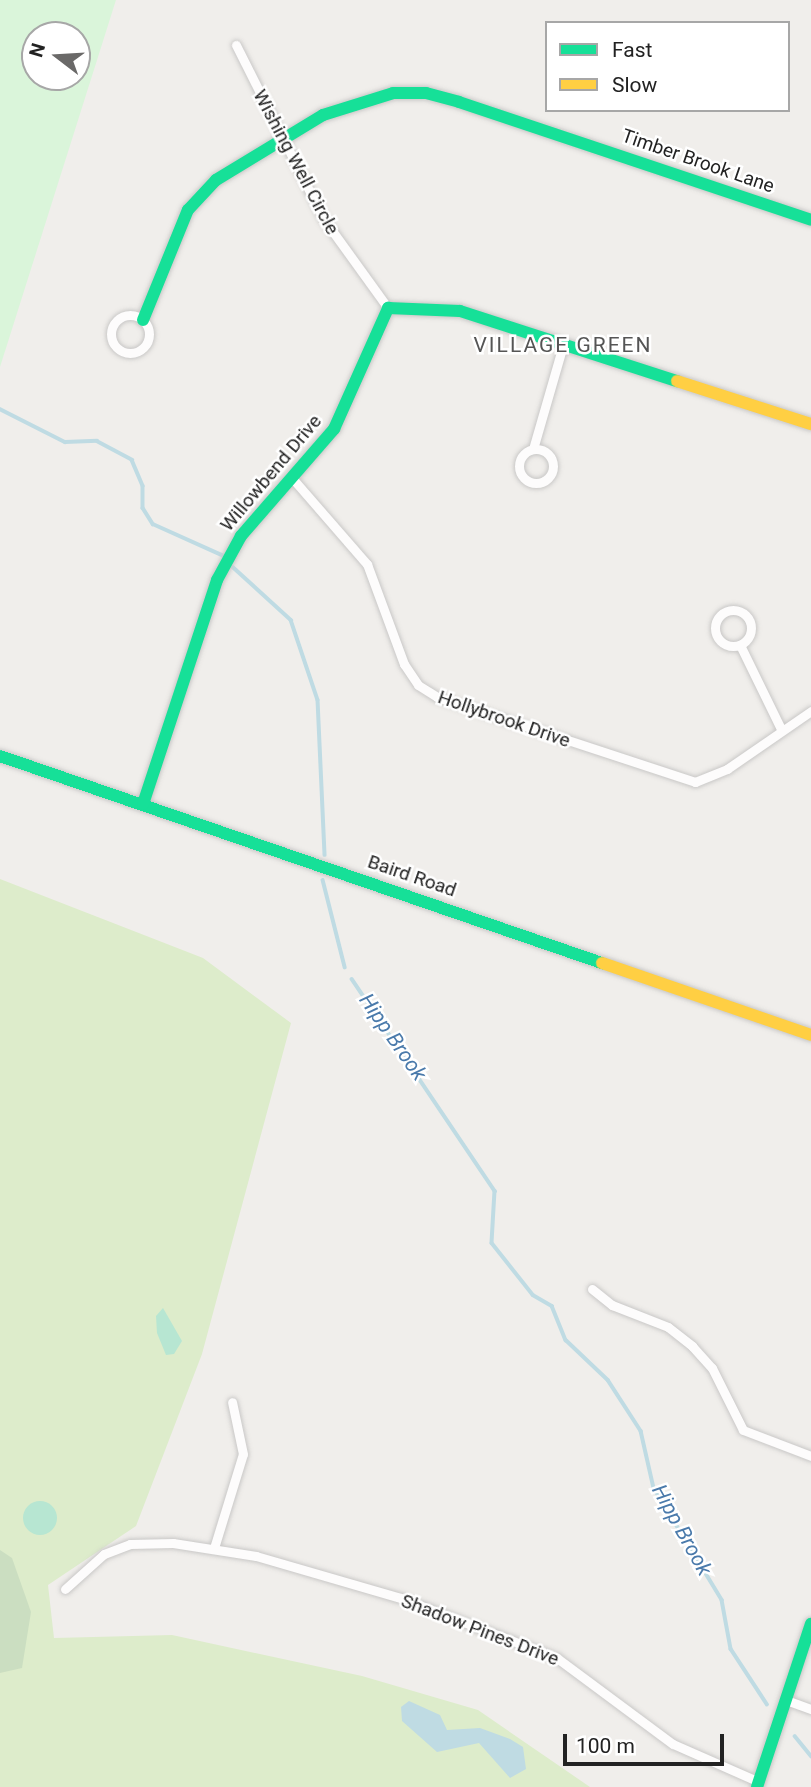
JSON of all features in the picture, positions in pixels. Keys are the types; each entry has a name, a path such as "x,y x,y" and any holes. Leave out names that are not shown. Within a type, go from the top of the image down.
{"street":[{"name":"Wishing Well Circle","path":"236,45 279,136 323,218 388,308"},
{"name":"Timber Brook Lane","path":"143,320 125,315 115,322 112,340 120,350 132,353 147,343 143,320 188,210 216,180 279,136 356,102 426,93 811,220"},
{"path":"388,308 460,310 811,424"},
{"name":"Willowbend Drive","path":"144,804 217,580 241,536 293,479 347,409 388,308"},
{"path":"533,449 548,453 553,463 551,474 538,484 526,481 518,466 533,449 563,345"},
{"name":"Hollybrook Drive","path":"293,479 367,564 404,664 426,692 695,782 727,769 781,729 811,711"},
{"path":"728,610 746,614 752,625 740,645 723,643 716,634 715,622 728,610"},
{"path":"740,645 781,729"},
{"name":"Baird Road","path":"0,755 811,1035"},
{"path":"592,1289 612,1305 668,1327 692,1346 712,1368 743,1430 811,1456"},
{"path":"214,1548 243,1454 232,1402"},
{"name":"Shadow Pines Drive","path":"65,1589 122,1546 153,1542 214,1548 401,1598 557,1658 673,1744 758,1784"},
{"path":"758,1784 811,1624"},
{"path":"786,1700 811,1709"}],"green space":[{"path":"0,0 116,0 91,79 91,21 21,21 21,91 87,91 0,367"},
{"path":"0,879 203,958 291,1023 202,1354 136,1526 48,1585 54,1638 172,1635 362,1676 478,1710 590,1787 0,1787"},
{"path":"163,1308 182,1341 174,1354 166,1355 157,1333 156,1316"},
{"path":"40,1501 52,1506 57,1518 52,1530 40,1535 28,1530 23,1518 28,1506"},
{"path":"0,1550 12,1558 31,1612 22,1668 0,1673"}],"water":[{"path":"409,1701 440,1715 447,1730 480,1728 510,1739 523,1747 526,1769 510,1778 479,1743 437,1752 402,1721 401,1707"}],"waterway":[{"name":"Hipp Brook","path":"0,409 65,442 97,441 132,460 143,486 143,508 153,524 222,555"},
{"name":"Hipp Brook","path":"233,567 291,620 318,700 325,855"},
{"name":"Hipp Brook","path":"323,880 345,967"},
{"name":"Hipp Brook","path":"352,979 495,1191 492,1243 533,1295 552,1306 566,1340 608,1380 641,1431 654,1488 722,1600 731,1649 767,1704"},
{"name":"Hipp Brook","path":"795,1736 811,1756"}],"traffic: fast":[{"path":"143,320 188,210 216,180 323,115 393,93 426,93 459,102 811,220"},
{"path":"143,804 217,580 241,536 334,429 388,308 460,311 677,381"},
{"path":"0,756 602,963"},
{"path":"757,1787 811,1624"}],"traffic: slow":[{"path":"677,381 811,424"},
{"path":"602,963 811,1035"}],"district":[{"name":"VILLAGE GREEN","path":"563,345"}]}
